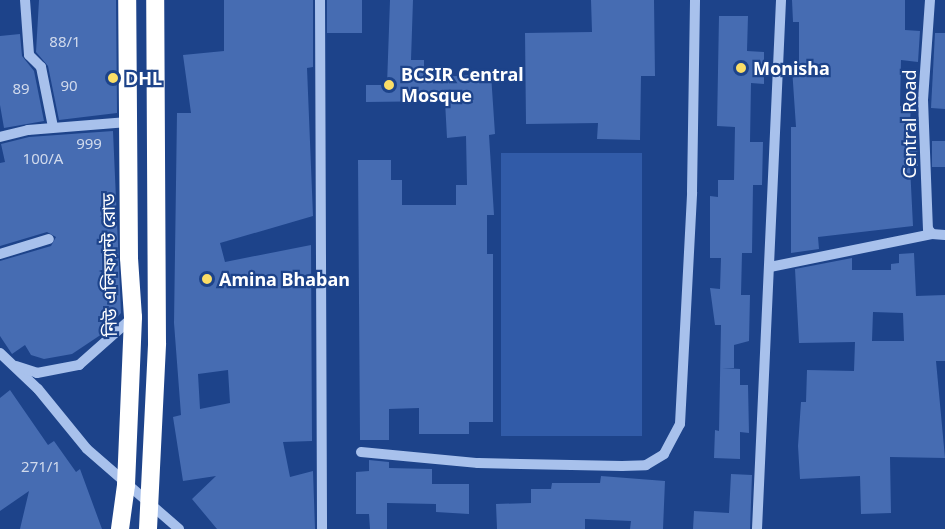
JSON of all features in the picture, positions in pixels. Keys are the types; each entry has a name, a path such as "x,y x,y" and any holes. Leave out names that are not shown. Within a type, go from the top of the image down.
{"highway":[{"name":"নিউ এলিফ্যান্ট রোড","path":"120,529 126,485 133,317 127,0"},
{"path":"148,529 151,507 157,343 155,0"}],"street":[{"path":"25,0 29,55 41,67 53,127"},
{"path":"320,0 322,529"},
{"path":"361,452 478,463 622,466 646,465 664,454 680,424 692,192 695,0"},
{"path":"757,529 763,346 770,267 781,0"},
{"name":"Central Road","path":"930,0 923,100 928,229 932,234"},
{"path":"0,137 53,127 128,122"},
{"path":"770,267 932,234 945,235"},
{"path":"0,254 49,239"},
{"path":"12,364 37,373 80,365 133,317"},
{"path":"0,353 39,389 87,449 179,529"}],"shaded area":[{"path":"501,153 642,153 642,436 501,436"}],"building":[{"path":"39,0 116,0 117,113 59,120 48,66 36,52"},
{"path":"224,0 313,0 313,67 307,68 313,216 220,243 225,262 311,245 312,441 283,442 290,477 313,471 315,529 217,529 192,499 216,476 183,481 173,417 181,415 174,323 177,113 191,113 183,55 224,51","holes":["228,370 230,403 200,409 198,374"]},
{"path":"327,0 362,0 362,33 327,33"},
{"path":"390,0 413,0 411,60 424,60 424,78 491,74 495,134 489,135 494,215 487,215 487,254 493,254 493,422 469,422 469,434 419,434 419,408 389,409 389,440 360,440 358,160 391,160 391,180 402,180 402,205 456,205 456,185 467,185 466,136 447,138 445,101 366,102 366,85 387,85"},
{"path":"591,0 654,0 655,76 641,76 640,140 597,139 598,123 526,124 525,33 592,32"},
{"path":"792,0 905,0 905,30 920,31 918,62 901,60 900,106 911,106 909,140 917,140 918,166 910,166 913,226 818,237 819,249 791,253 791,127 796,127 792,68 799,68 799,22 793,22"},
{"path":"719,16 748,16 747,51 764,52 764,84 751,83 750,142 763,142 762,185 753,185 752,253 742,253 741,295 750,295 749,341 734,345 734,368 722,368 740,369 740,385 748,385 749,433 740,432 740,459 714,458 715,430 719,431 721,325 715,325 710,288 720,289 721,258 710,258 710,196 718,197 718,180 734,180 735,127 717,126"},
{"path":"935,33 945,33 945,109 931,108"},
{"path":"20,34 22,56 34,71 44,121 4,128 0,105 0,36"},
{"path":"113,131 121,313 102,334 72,354 44,359 31,355 25,345 12,354 0,336 0,261 51,246 56,237 47,232 0,246 0,163 5,162 1,144 29,137"},
{"path":"932,141 945,141 945,167 932,167"},
{"path":"914,253 916,296 945,295 945,361 936,361 945,458 890,457 891,513 861,514 860,476 800,479 798,446 801,402 806,402 807,370 854,371 855,342 799,343 795,269 852,258 852,270 891,270 891,264 899,263 899,254","holes":["873,312 903,313 904,341 872,341"]},
{"path":"10,390 48,445 54,441 76,472 80,469 102,529 20,529 29,491 0,511 0,398"},
{"path":"369,460 389,462 389,468 432,469 432,484 469,484 469,514 436,512 436,504 387,503 387,529 370,529 369,514 356,514 356,472 369,471"},
{"path":"731,474 752,475 750,529 693,529 694,511 729,513"},
{"path":"601,476 665,481 663,529 630,529 631,521 585,519 585,529 497,529 496,504 531,503 531,489 551,489 552,483 600,483"}],"place":[{"name":"Monisha","path":"741,68"},
{"name":"DHL","path":"113,78"},
{"name":"BCSIR Central Mosque","path":"389,85"},
{"name":"Amina Bhaban","path":"207,279"}]}
